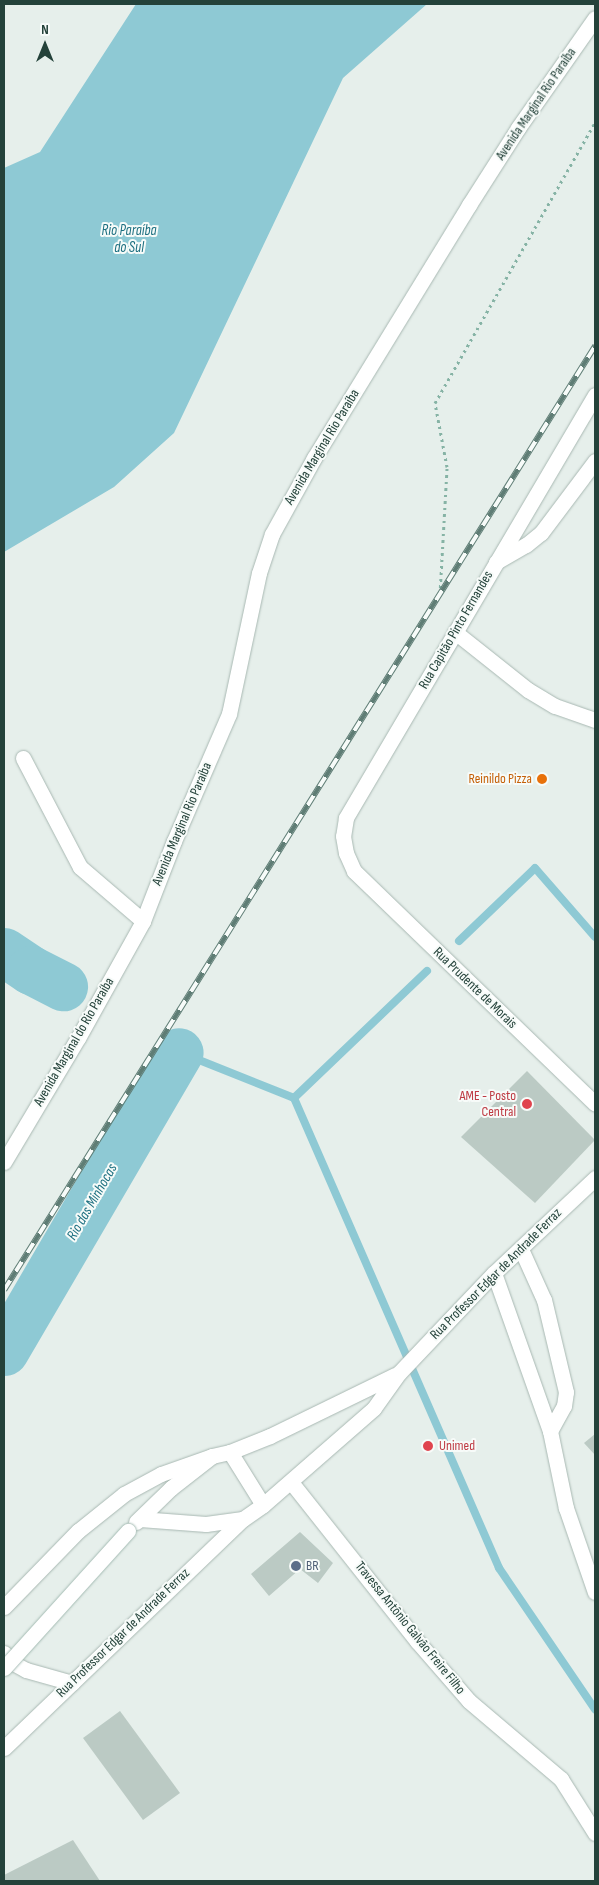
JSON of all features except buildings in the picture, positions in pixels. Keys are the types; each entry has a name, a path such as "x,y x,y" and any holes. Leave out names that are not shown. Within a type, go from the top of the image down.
{"street":[{"name":"Avenida Marginal Rio Paraíba","path":"143,920 174,841 229,714 259,573 272,534 314,458 469,205 518,128 595,18"},
{"name":"Rua Capitão Pinto Fernandes","path":"354,871 346,854 343,836 346,818 595,395"},
{"path":"496,562 526,546 541,533 595,461"},
{"path":"455,632 528,690 555,706 595,720"},
{"path":"23,758 80,867 143,920"},
{"name":"Rua Prudente de Morais","path":"354,871 595,1104"},
{"name":"Avenida Marginal do Rio Paraíba","path":"4,1162 78,1038 143,920"},
{"name":"Rua Professor Edgar de Andrade Ferraz","path":"4,1748 243,1519 291,1482 374,1408 399,1373 494,1273 595,1178"},
{"path":"521,1249 544,1300 566,1392 564,1406 550,1430"},
{"path":"494,1273 550,1430 566,1508 595,1592"},
{"name":"Rua Professor Edgar de Andrade Ferraz","path":"140,1519 171,1488 212,1456 230,1452 311,1417 399,1373"},
{"path":"230,1452 263,1505"},
{"path":"4,1607 78,1531 124,1494 161,1474 212,1456"},
{"name":"Travessa Antônio Galvão Freire Filho","path":"291,1482 417,1641 469,1701 562,1779 595,1833"},
{"path":"4,1668 140,1519"},
{"name":"Rua Professor Edgar de Andrade Ferraz","path":"140,1519 206,1524 243,1519"},
{"path":"4,1653 14,1663 26,1670 72,1683"}],"path":[{"path":"440,594 447,467 434,403 595,123"}],"water":[{"name":"Rio Paraíba do Sul","path":"136,4 427,4 343,78 174,433 114,487 4,552 4,168 40,152"}],"waterway":[{"path":"459,941 535,868 595,937"},
{"path":"4,952 31,970 63,986"},
{"path":"294,1098 427,971"},
{"path":"179,1052 294,1098 499,1568 595,1709"},
{"name":"Rio das Minhocas","path":"4,1351 179,1052"}],"railway":[{"path":"4,1290 595,346"}],"place":[{"name":"Reinildo Pizza","path":"542,779"},
{"name":"AME - Posto Central","path":"527,1104"},
{"name":"Unimed","path":"428,1446"},
{"name":"BR","path":"296,1566"}]}
